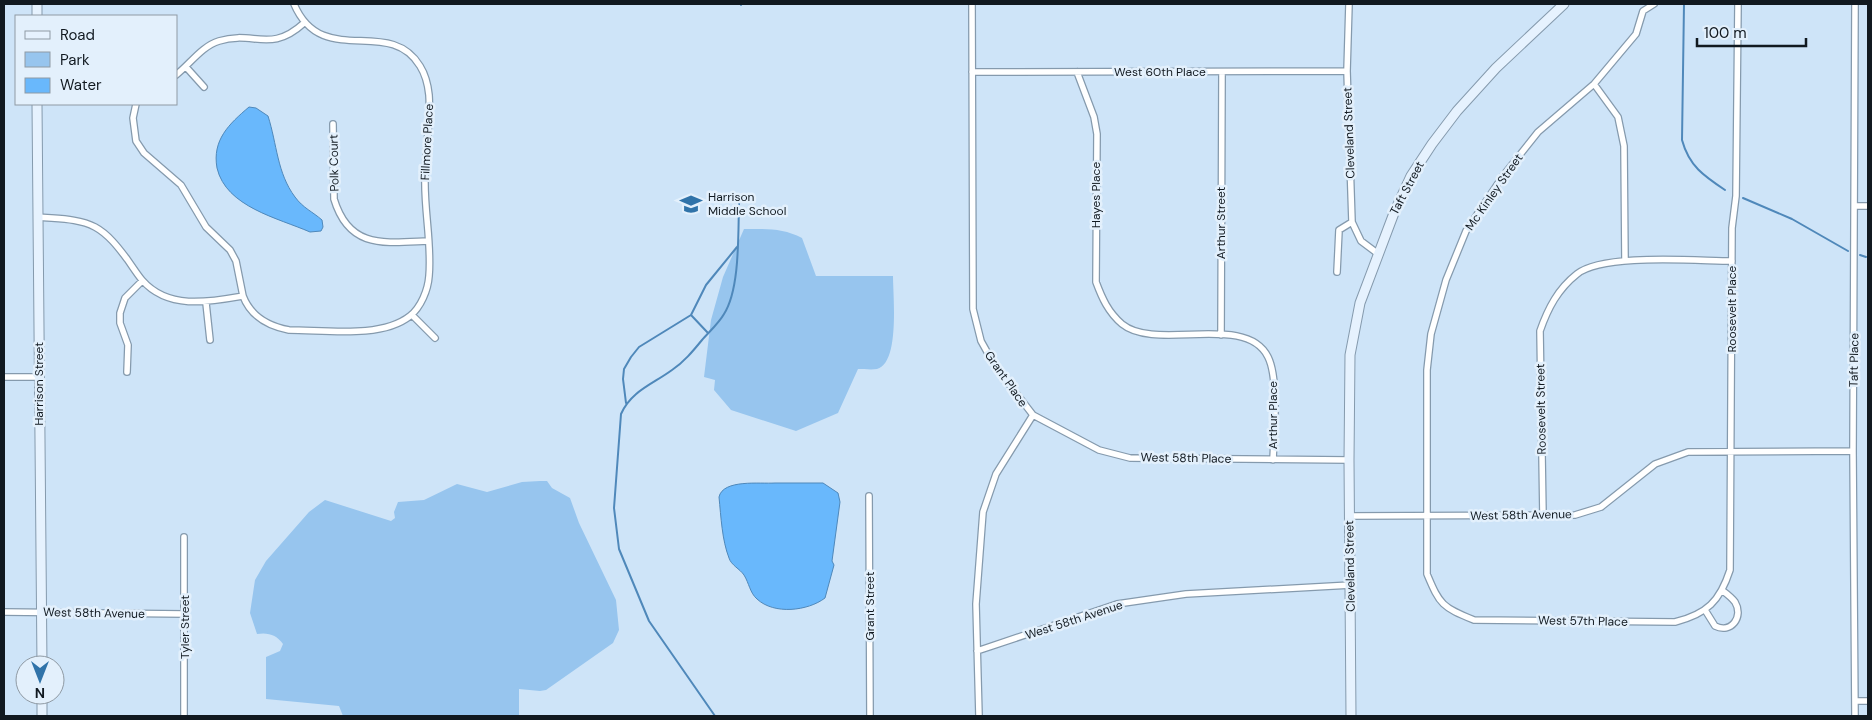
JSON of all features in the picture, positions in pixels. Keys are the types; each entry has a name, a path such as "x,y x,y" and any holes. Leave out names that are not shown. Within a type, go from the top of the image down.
{"main road":[{"name":"Taft Street","path":"1350,415 1350,355 1360,304 1377,254 1411,176 1457,111 1496,68 1562,6"},
{"name":"Harrison Street","path":"37,105 42,655"},
{"name":"Cleveland Street","path":"1350,415 1351,716"}],"street":[{"path":"178,73 205,48 218,41 277,39 292,34 304,23 294,4"},
{"name":"Grant Place","path":"972,4 973,309 981,341 994,366 1033,415 996,474 983,512 976,604 979,716"},
{"name":"Cleveland Street","path":"1349,4 1347,70 1352,222 1361,241 1377,254"},
{"name":"Mc Kinley Street","path":"1455,613 1439,601 1427,574 1425,516 1427,370 1431,334 1446,280 1466,232 1503,176 1538,132 1594,84 1636,34 1643,11 1654,4"},
{"name":"Roosevelt Place","path":"1707,608 1723,591 1730,570 1732,261 1737,161 1738,4"},
{"name":"Taft Place","path":"1855,4 1856,206 1853,451 1855,716"},
{"name":"Fillmore Place","path":"304,23 330,39 390,43 411,56 420,65 429,96 424,179 429,276 424,296 412,314"},
{"path":"186,67 204,86"},
{"name":"West 60th Place","path":"972,72 1347,70"},
{"name":"Hayes Place","path":"1077,72 1094,117 1097,134 1096,282 1103,302 1123,325 1141,334 1221,335"},
{"name":"Arthur Street","path":"1221,335 1222,72"},
{"path":"1594,84 1618,117 1624,146 1625,261 1732,261"},
{"path":"136,105 134,135 140,149 181,185 206,227 230,250 236,261 243,296 252,312 258,317 276,327 289,330 386,329 412,314 435,338"},
{"name":"Polk Court","path":"333,124 334,199 338,210 349,228 375,242 427,241"},
{"path":"1856,206 1868,206"},
{"path":"38,217 81,222 94,226 118,246 142,281 168,297 185,302 206,303 243,296"},
{"path":"1336,272 1339,230 1352,222"},
{"name":"Roosevelt Street","path":"1543,516 1540,330 1550,303 1578,272 1601,264 1625,261"},
{"path":"127,372 128,345 120,323 120,313 125,298 142,281"},
{"path":"206,303 210,340"},
{"name":"Arthur Place","path":"1221,335 1241,337 1258,344 1268,357 1274,379 1273,460"},
{"path":"4,376 39,377"},
{"name":"West 58th Place","path":"1033,415 1099,450 1130,458 1349,460"},
{"name":"West 58th Avenue","path":"1350,516 1575,515 1601,507 1655,464 1671,457 1704,451 1853,451"},
{"name":"Grant Street","path":"869,496 870,716"},
{"name":"Tyler Street","path":"184,537 184,716"},
{"name":"West 58th Avenue","path":"977,651 1117,604 1186,594 1351,585"},
{"path":"1707,608 1715,626 1725,629 1733,626 1738,618 1737,607 1735,602 1723,591"},
{"name":"West 57th Place","path":"1455,613 1474,620 1675,622 1696,617 1707,608"},
{"name":"West 58th Avenue","path":"4,612 185,614"},
{"path":"1855,701 1868,701"}],"green space":[{"path":"744,229 781,231 802,238 816,276 893,276 894,328 889,355 884,364 877,369 858,369 838,413 796,431 731,410 714,390 715,380 704,377 711,320 723,277"},
{"path":"547,481 552,488 570,498 579,523 616,600 619,630 613,643 546,690 519,689 519,716 343,716 339,706 266,699 266,657 280,651 283,644 272,635 265,633 257,634 250,613 255,580 266,561 309,512 325,500 391,521 395,518 394,512 398,502 424,500 457,484 487,492 522,482"}],"water":[{"path":"249,107 256,108 268,116 284,178 298,201 322,220 323,227 321,231 310,232 255,209 242,202 222,181 217,168 217,149 229,126"},
{"path":"752,483 823,483 838,493 840,502 832,561 834,565 825,598 810,606 791,609 782,609 764,604 753,594 744,575 730,560 722,528 719,497 727,487 735,485"}],"waterway":[{"path":"1684,4 1682,140 1689,157 1698,170 1725,190"},
{"path":"1743,198 1792,219 1848,251"},
{"path":"715,716 649,621 619,549 614,508 621,414 631,399 684,360 724,314 733,291 736,276 739,204"},
{"path":"626,403 623,379 624,369 631,357 639,347 691,315 706,285 737,247"},
{"path":"1860,255 1866,257"},
{"path":"691,315 708,333"}],"place":[{"name":"Harrison Middle School","path":"691,204"}]}
